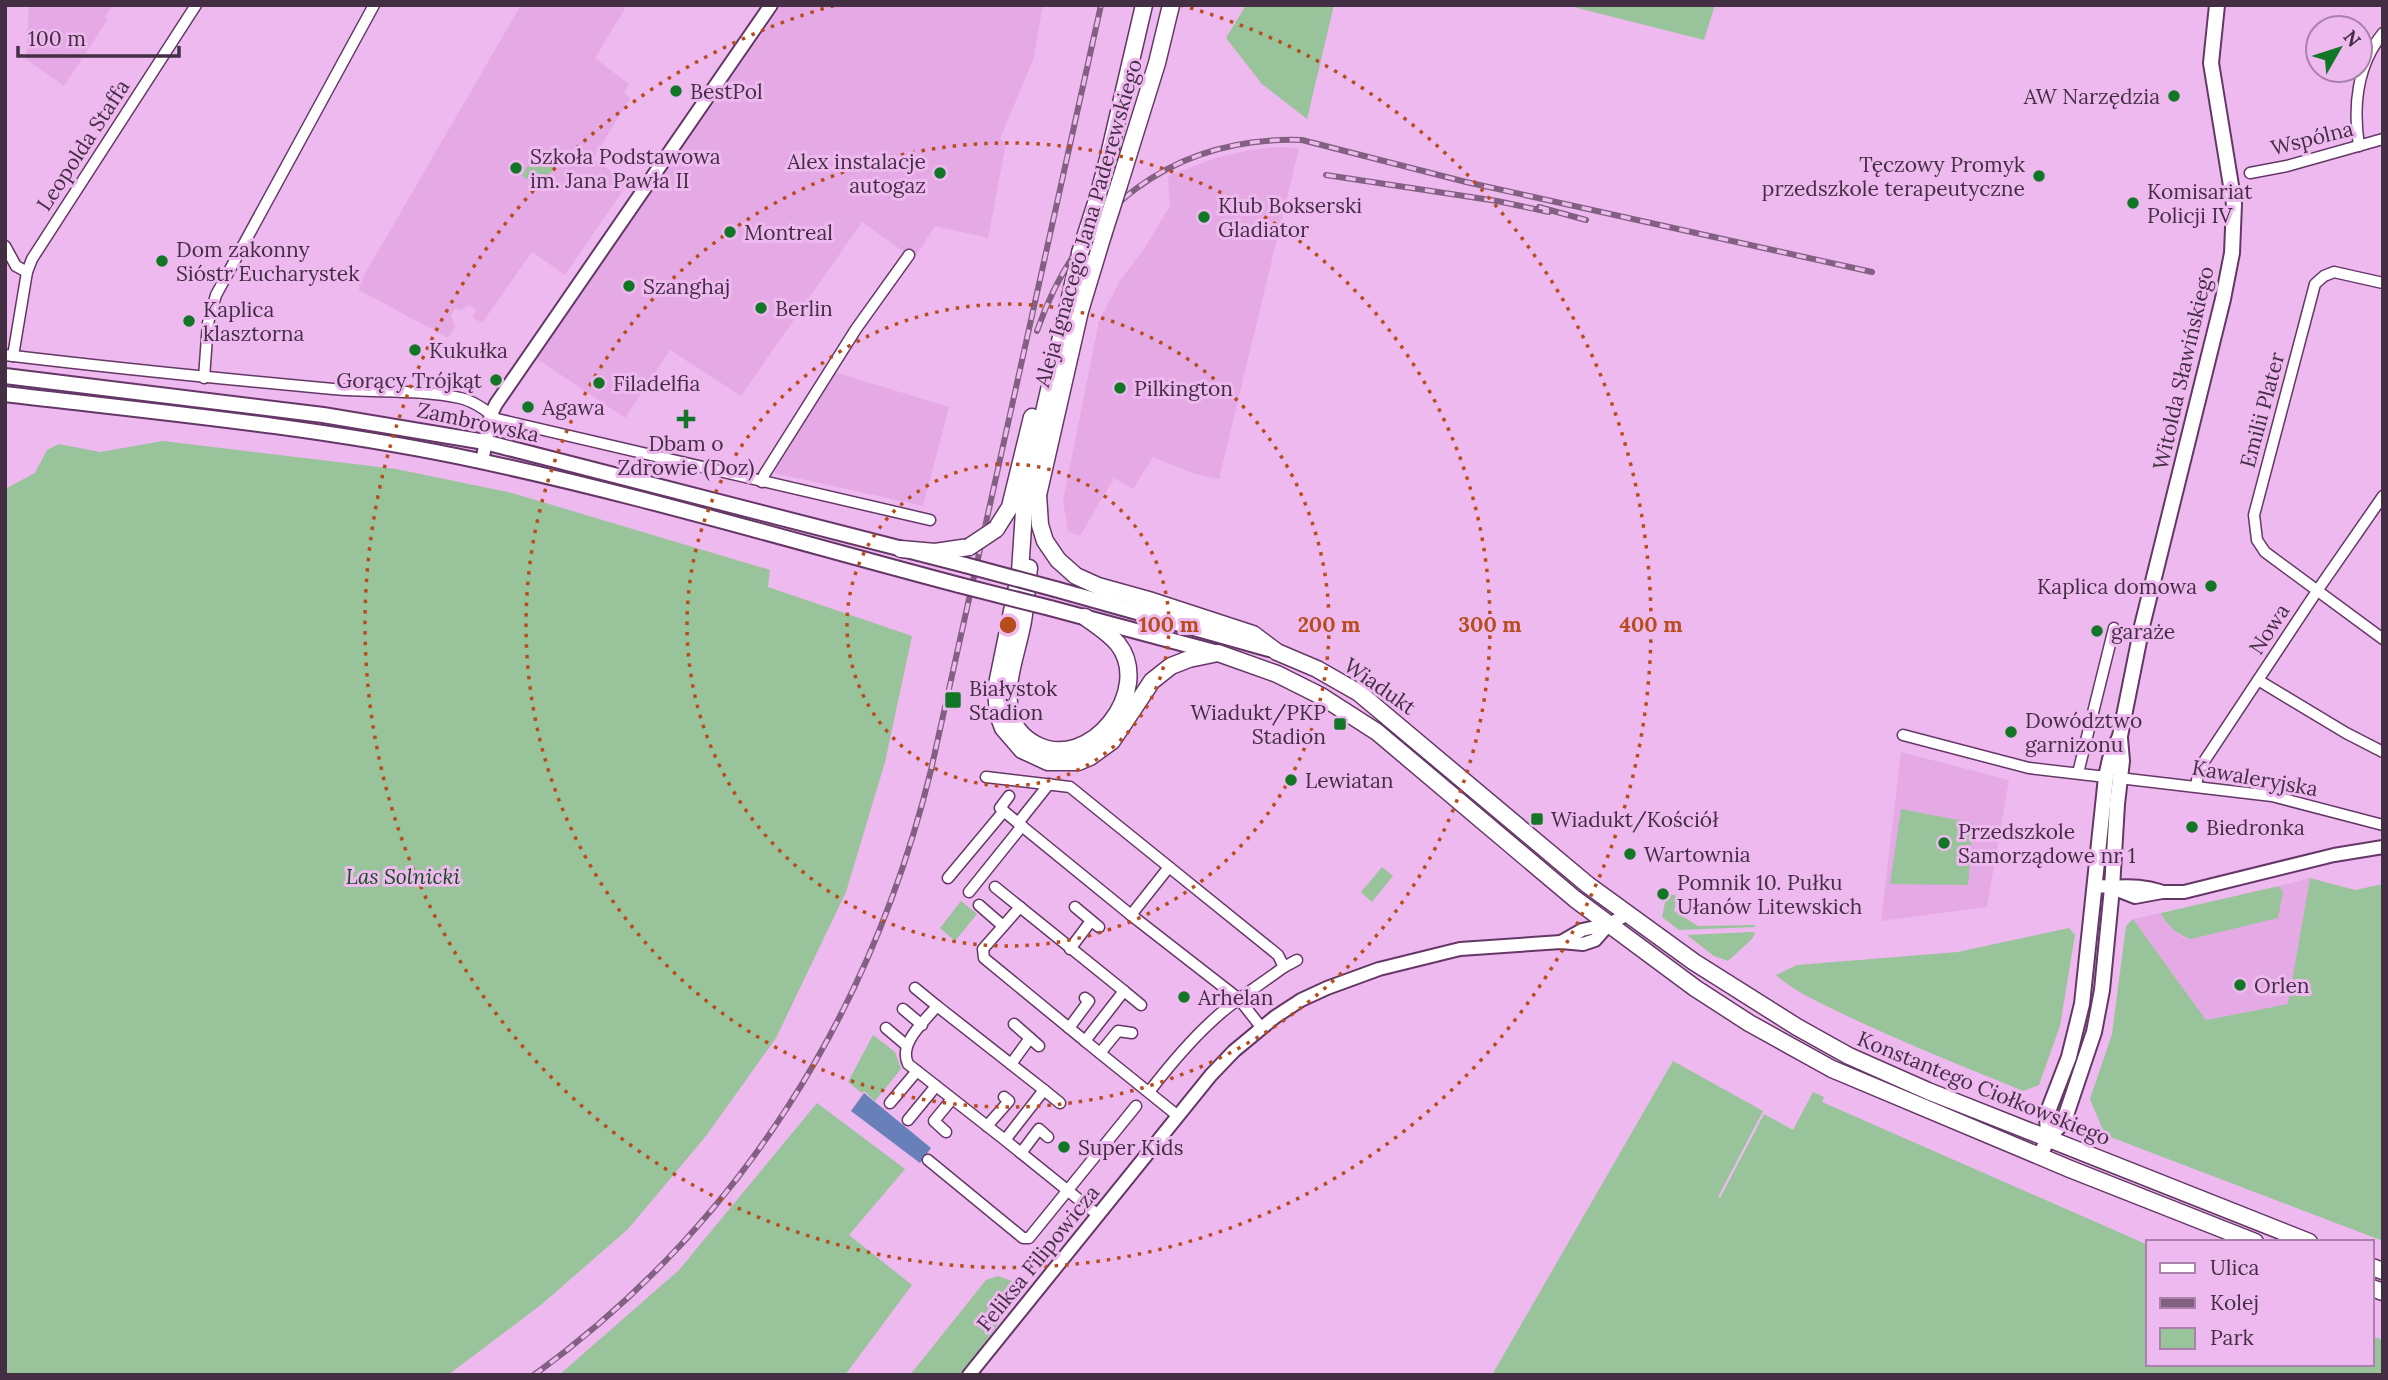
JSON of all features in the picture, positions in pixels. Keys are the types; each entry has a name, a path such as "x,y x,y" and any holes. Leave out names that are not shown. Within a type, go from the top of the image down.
{"main road":[{"name":"Aleja Ignacego Jana Paderewskiego","path":"1080,253 1108,159 1144,5"},
{"name":"Aleja Ignacego Jana Paderewskiego","path":"1038,494 1080,311 1157,63 1171,5"},
{"name":"Witolda Sławińskiego","path":"2048,1138 2047,1115 2078,1025 2095,886 2142,626 2232,253 2233,190 2211,63 2217,5"},
{"path":"901,549 935,552 969,547 996,529 1010,507 1048,346 1080,253"},
{"path":"1080,253 1026,496 1020,572 996,689 998,715 1008,736 1030,755 1048,762 1078,761 1101,751 1112,741 1142,694 1160,674 1189,659 1218,653"},
{"name":"Zambrowska","path":"5,376 323,415 485,442 934,558"},
{"name":"Zambrowska","path":"5,394 261,425 410,447 591,487 932,577"},
{"path":"1038,494 1026,601 1008,699 1014,723 1023,735 1050,750 1072,750 1095,739 1113,718 1128,688 1129,667 1125,655 1109,634 1084,617"},
{"path":"1038,494 1040,525 1045,541 1058,560 1076,576 1098,586 1152,600 1253,634 1277,652"},
{"name":"Wiadukt","path":"934,558 1227,635 1317,669 1368,699 1588,885 1628,914"},
{"name":"Wiadukt","path":"932,577 1218,653 1297,683 1362,721 1407,755 1566,892 1609,924"},
{"name":"Witolda Sławińskiego","path":"2040,1156 2048,1138 2064,1121 2094,1032 2102,990 2112,888 2113,777"},
{"name":"Konstantego Ciołkowskiego","path":"1628,914 1726,983 1849,1056 1900,1080 2304,1240"},
{"name":"Konstantego Ciołkowskiego","path":"1609,924 1695,988 1749,1023 1832,1069 2250,1240"},
{"path":"1893,1096 1900,1080"}],"street":[{"name":"Leopolda Staffa","path":"9,356 32,259 196,5"},
{"path":"204,378 208,323 216,295 374,5"},
{"path":"482,462 491,414 771,5"},
{"path":"2359,146 2356,129 2357,100 2370,53 2383,33"},
{"name":"Wspólna","path":"2250,173 2287,166 2383,139"},
{"path":"5,246 16,266 27,272"},
{"path":"762,482 856,329 909,255"},
{"name":"Emilii Plater","path":"2381,280 2334,272 2324,276 2315,285 2254,515 2258,540 2265,552 2383,639"},
{"name":"Zambrowska","path":"9,356 204,378 365,392 429,393 462,398 497,419 930,520"},
{"name":"Nowa","path":"2196,786 2199,769 2383,496"},
{"path":"2078,773 2115,628"},
{"path":"2259,680 2346,733 2383,752"},
{"name":"Kawaleryjska","path":"1903,735 2029,768 2272,796 2383,825"},
{"path":"986,777 1067,786 1074,790 1278,955 1284,967"},
{"path":"969,892 1049,784"},
{"path":"1010,796 1000,808 1239,999 1261,1027"},
{"path":"948,878 1004,811"},
{"path":"2095,886 2112,888 2137,885 2162,892 2198,889 2361,849 2383,847"},
{"path":"1131,915 1169,867"},
{"path":"995,887 1141,1005"},
{"path":"979,905 1003,926"},
{"path":"1020,907 983,949 984,958 1178,1116"},
{"path":"1070,948 1095,924 1075,907"},
{"name":"Feliksa Filipowicza","path":"969,1375 1211,1075 1261,1027 1301,1000 1327,988 1397,964 1460,949 1562,942 1582,930 1609,924 1628,914"},
{"path":"1149,1092 1178,1054 1225,1009 1297,960"},
{"path":"915,988 1060,1103"},
{"path":"1085,1041 1124,992"},
{"path":"1069,1028 1089,1001 1085,998"},
{"path":"937,1006 906,1045 905,1057 908,1063 1098,1215"},
{"path":"903,1009 922,1025"},
{"path":"1011,1064 1034,1042 1014,1024"},
{"path":"886,1028 906,1045"},
{"path":"1100,1053 1118,1031 1132,1033"},
{"path":"890,1104 917,1071"},
{"path":"908,1120 936,1086"},
{"path":"1005,1140 1044,1090"},
{"path":"987,1126 1009,1101 1004,1097"},
{"path":"946,1132 934,1121 952,1098"},
{"path":"928,1160 1023,1238 1029,1238 1136,1106"},
{"path":"1021,1153 1039,1129 1048,1136"}],"shaded area":[{"path":"29,5 113,5 105,17 108,19 64,86 26,59"},
{"name":"Szkoła Podstawowa im. Jana Pawła II","path":"521,5 627,5 595,58 629,84 624,93 630,98 593,159 628,183 565,275 532,252 482,323 472,317 476,310 469,305 461,310 455,309 451,316 455,326 448,338 359,290 359,284"},
{"path":"782,5 1043,5 1034,57 1000,139 1006,144 988,238 935,226 914,259 862,222 741,396 670,350 625,418 536,358"},
{"path":"1278,147 1299,148 1219,479 1192,473 1153,457 1133,489 1114,478 1080,536 1068,531 1063,501 1099,321 1121,279 1144,249 1170,206 1168,176 1218,157"},
{"path":"834,372 949,407 923,506 774,473"},
{"name":"Przedszkole Samorządowe nr 1","path":"1901,752 2009,780 1987,907 1881,921"},
{"path":"2310,878 2289,1004 2206,1020 2133,919 2161,913 2163,919 2182,937 2191,939 2282,893 2279,886"}],"green space":[{"path":"1246,5 1334,5 1307,119 1262,84 1226,38"},
{"path":"1566,5 1715,5 1704,40"},
{"path":"535,153 555,165 542,188 522,176"},
{"name":"Las Solnicki","path":"163,441 396,469 512,493 770,570 768,587 912,636 885,762 846,892 776,1038 706,1136 628,1229 542,1304 448,1375 5,1375 5,489 35,473 47,450 59,444 100,452"},
{"path":"1901,809 1973,823 1968,885 1890,884"},
{"path":"1382,867 1393,876 1372,902 1361,892"},
{"path":"2310,878 2355,890 2383,884 2383,1241 2105,1135 2090,1099 2112,1034 2126,926 2133,919 2206,1020 2288,1004"},
{"path":"2279,886 2283,893 2278,918 2191,939 2173,929 2161,913"},
{"path":"1667,893 1677,896 1674,911 1698,926 1755,927 1679,930 1662,917"},
{"path":"961,901 977,914 955,941 940,928"},
{"path":"2069,928 2075,935 2060,1026 2039,1085 2023,1091 1867,1025 1809,997 1776,975 1797,965 1958,952"},
{"path":"1755,933 1752,939 1728,961 1714,956 1687,935"},
{"path":"873,1035 895,1052 901,1069 875,1101 848,1082"},
{"path":"1673,1061 1763,1111 1718,1197 1728,1203 1720,1198 1764,1114 1793,1130 1813,1092 1824,1097 1822,1102 2146,1244 2146,1366 2374,1366 2374,1337 2383,1340 2383,1375 1492,1375"},
{"path":"817,1103 905,1169 849,1235 912,1285 845,1375 559,1375 679,1270"},
{"path":"998,1276 1012,1281 1020,1293 962,1375 910,1375 986,1280"}],"water":[{"path":"864,1093 931,1148 920,1163 851,1111"}],"railway":[{"path":"534,1375 607,1316 674,1252 734,1182 787,1108 833,1029 872,947 905,860 931,770 1101,5"},
{"path":"1037,331 1055,288 1078,250 1105,216 1136,189 1172,167 1211,151 1255,142 1302,140 1466,182 1872,272"},
{"path":"1326,175 1497,201 1549,212"},
{"path":"1539,207 1586,220"}],"place":[{"name":"BestPol","path":"676,91"},
{"name":"AW Narzędzia","path":"2174,96"},
{"name":"Szkoła Podstawowa im. Jana Pawła II","path":"516,168"},
{"name":"Alex instalacje autogaz","path":"940,173"},
{"name":"Tęczowy Promyk przedszkole terapeutyczne","path":"2039,176"},
{"name":"Komisariat Policji IV","path":"2133,203"},
{"name":"Klub Bokserski Gladiator","path":"1204,217"},
{"name":"Montreal","path":"730,232"},
{"name":"Dom zakonny Sióstr Eucharystek","path":"162,261"},
{"name":"Szanghaj","path":"629,286"},
{"name":"Berlin","path":"761,308"},
{"name":"Kaplica klasztorna","path":"189,321"},
{"name":"Kukułka","path":"415,350"},
{"name":"Gorący Trójkąt","path":"496,380"},
{"name":"Filadelfia","path":"599,383"},
{"name":"Pilkington","path":"1120,388"},
{"name":"Agawa","path":"528,407"},
{"name":"Dbam o Zdrowie (Doz)","path":"686,419"},
{"name":"Kaplica domowa","path":"2211,586"},
{"name":"garaże","path":"2097,631"},
{"name":"Białystok Stadion","path":"953,700"},
{"name":"Wiadukt/PKP Stadion","path":"1340,724"},
{"name":"Dowództwo garnizonu","path":"2011,732"},
{"name":"Lewiatan","path":"1291,780"},
{"name":"Wiadukt/Kościół","path":"1537,819"},
{"name":"Biedronka","path":"2192,827"},
{"name":"Przedszkole Samorządowe nr 1","path":"1944,843"},
{"name":"Wartownia","path":"1630,854"},
{"name":"Pomnik 10. Pułku Ułanów Litewskich","path":"1663,894"},
{"name":"Orlen","path":"2240,985"},
{"name":"Arhelan","path":"1184,997"},
{"name":"Super Kids","path":"1064,1147"}]}
